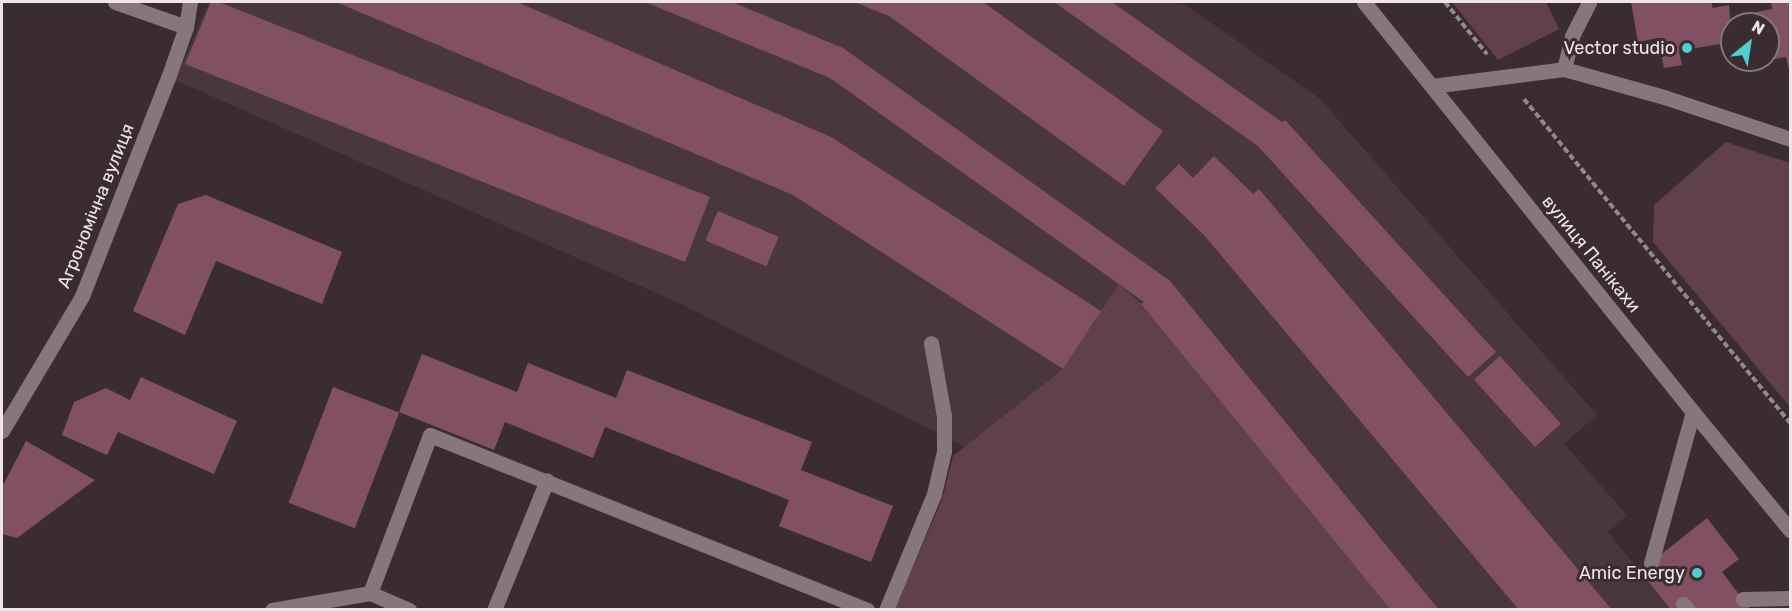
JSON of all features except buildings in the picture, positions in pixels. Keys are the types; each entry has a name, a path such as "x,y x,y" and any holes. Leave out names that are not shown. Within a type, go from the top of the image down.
{"street":[{"path":"115,2 186,27"},
{"name":"Агрономічна вулиця","path":"2,431 6,411 82,296 186,27 190,2"},
{"name":"вулиця Панікахи","path":"1364,2 1693,412 1791,530"},
{"path":"1564,69 1572,36 1589,2"},
{"path":"1432,86 1564,69 1664,97 1791,139"},
{"path":"886,609 934,494 944,451 944,417 931,343"},
{"path":"1651,563 1693,412"},
{"path":"370,593 430,435 867,609"},
{"path":"494,609 547,480"},
{"path":"272,609 370,593 409,609"},
{"path":"1743,599 1791,598"}],"path":[{"path":"1445,2 1791,423"}],"shaded area":[{"path":"209,2 1181,2 1319,98 1597,415 1564,444 1627,515 1608,532 1670,609 1396,609 1153,308 1025,477 681,304 175,80"},
{"path":"1452,2 1546,2 1559,29 1498,60"},
{"path":"1726,142 1790,163 1790,407 1653,242 1654,205"},
{"path":"1119,284 1141,304 1391,609 894,610 942,500 953,456 1063,369"}],"place":[{"name":"Vector studio","path":"1687,48"},
{"name":"Amic Energy","path":"1697,573"}]}
